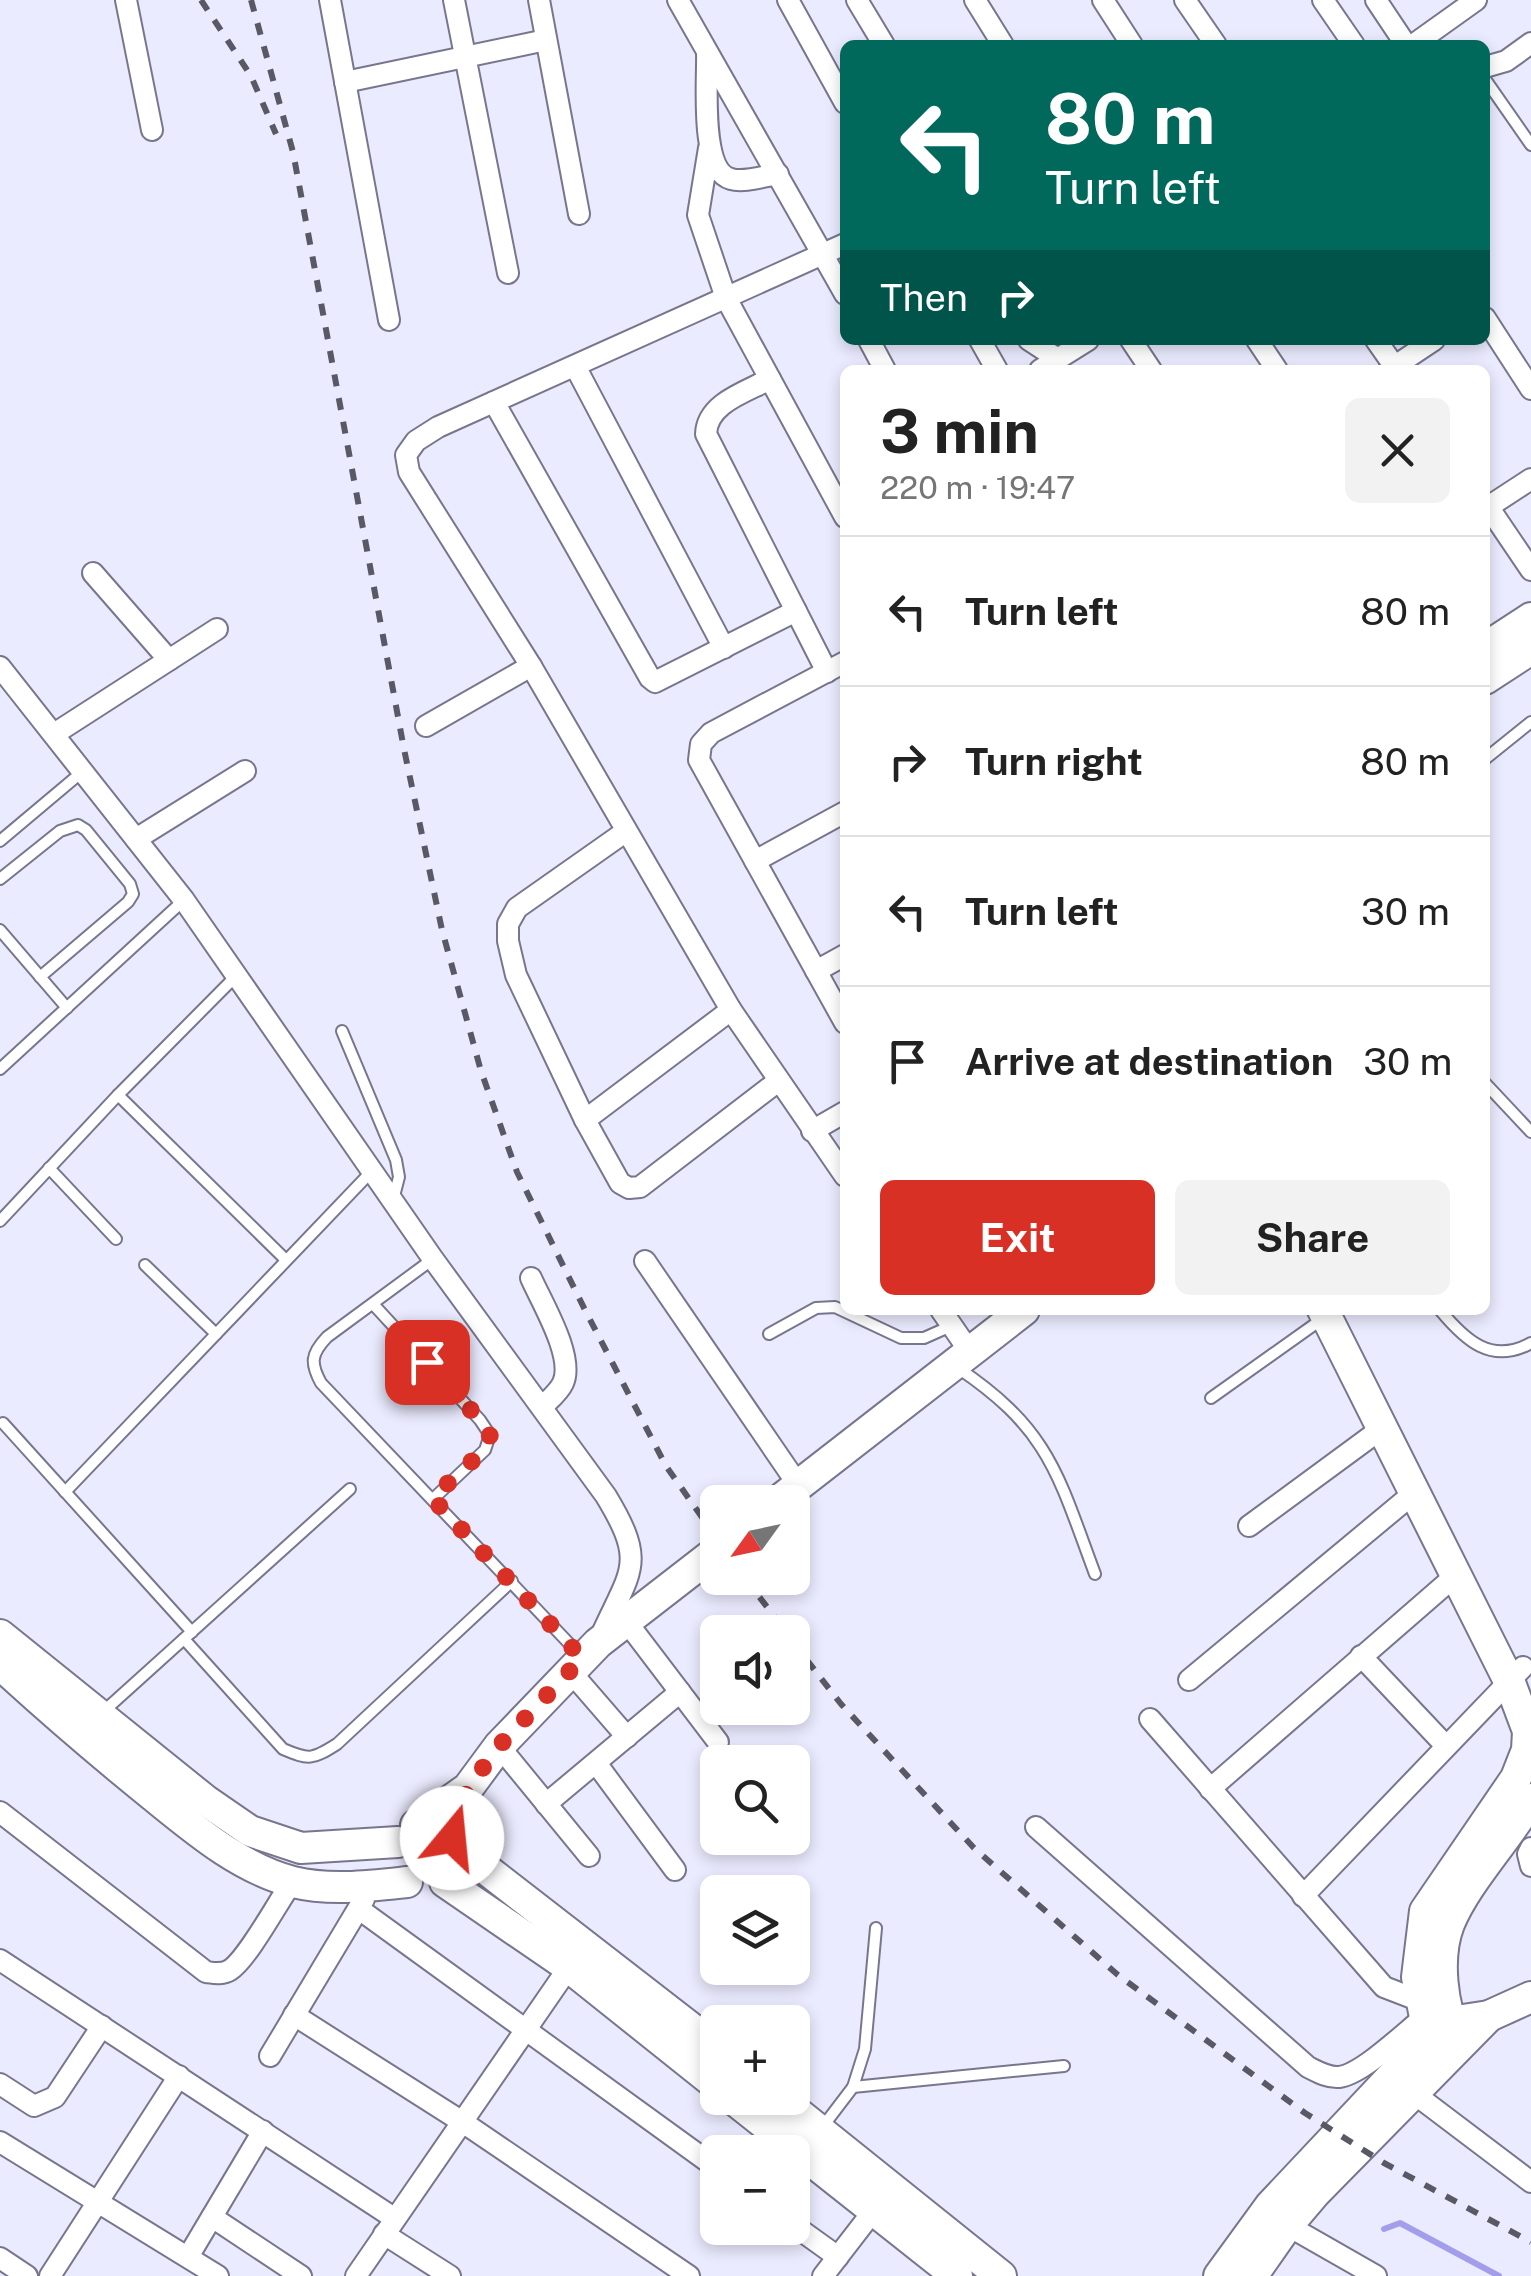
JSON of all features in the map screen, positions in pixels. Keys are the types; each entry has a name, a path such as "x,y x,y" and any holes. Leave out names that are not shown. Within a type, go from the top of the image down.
{"main road":[{"path":"1490,645 1531,618"},
{"path":"1490,676 1531,649"},
{"path":"800,1485 1018,1315"},
{"path":"1333,1315 1381,1429 1455,1576 1522,1678"},
{"path":"1334,1315 1449,1524 1522,1678 1529,1722 1527,1750 1516,1778 1426,1911 1419,1948 1439,2026"},
{"path":"407,1882 396,1866 407,1834 468,1788 499,1746 583,1657 700,1564"},
{"path":"0,1635 208,1840 257,1868 292,1882 366,1897 407,1882 426,1888 445,1882 456,1866 454,1842 468,1788"},
{"path":"0,1664 250,1831 300,1848 407,1834 436,1826 700,2035"},
{"path":"1219,2276 1412,2092 1439,2026 1442,1956 1449,1923 1529,1808"},
{"path":"445,1882 568,1968 700,2072"},
{"path":"1252,2276 1276,2219 1439,2026 1517,2007"},
{"path":"754,2115 957,2276"},
{"path":"801,2115 1001,2276"}],"street":[{"path":"126,0 152,130"},
{"path":"330,0 389,320"},
{"path":"454,0 508,273"},
{"path":"539,0 580,214"},
{"path":"678,0 840,284"},
{"path":"788,0 840,94"},
{"path":"856,0 881,40"},
{"path":"975,0 1000,40"},
{"path":"1103,0 1129,40"},
{"path":"1185,0 1213,40"},
{"path":"1323,0 1351,40"},
{"path":"1376,0 1406,40"},
{"path":"1417,40 1476,0"},
{"path":"345,82 546,40"},
{"path":"1490,66 1506,61 1531,43"},
{"path":"708,52 709,148 698,215 726,298 840,508"},
{"path":"709,148 723,176 734,181 778,174"},
{"path":"840,246 438,428 416,441 406,454 409,472 531,666 731,1010 840,1169"},
{"path":"1490,326 1531,389"},
{"path":"1399,365 1427,345"},
{"path":"575,366 724,648"},
{"path":"770,379 714,409 706,422 706,434 796,611 836,667 710,733 701,744 699,760 840,1014"},
{"path":"494,402 650,678 661,682 796,611"},
{"path":"1490,504 1531,479"},
{"path":"1490,512 1531,570"},
{"path":"93,573 169,660"},
{"path":"54,734 217,629"},
{"path":"426,726 531,666"},
{"path":"0,667 184,900 433,1259 606,1496 629,1534 633,1566 583,1657 627,1737"},
{"path":"136,839 246,771"},
{"path":"755,861 840,815"},
{"path":"626,832 538,891 517,908 508,924 516,975 585,1120 620,1183 629,1188 640,1187 778,1082"},
{"path":"816,971 840,959"},
{"path":"585,1120 731,1010"},
{"path":"812,1131 840,1115"},
{"path":"645,1262 782,1485"},
{"path":"531,1278 562,1347 566,1368 563,1384 542,1407"},
{"path":"946,1318 962,1359"},
{"path":"1249,1526 1381,1429"},
{"path":"1189,1680 1414,1494"},
{"path":"1210,1789 1455,1576"},
{"path":"626,1621 718,1742"},
{"path":"1361,1656 1446,1746"},
{"path":"1303,1896 1446,1746 1522,1678"},
{"path":"546,1804 680,1692"},
{"path":"1036,1827 1308,2067 1326,2076 1341,2078 1439,2026 1410,1996 1384,1987 1150,1719"},
{"path":"499,1746 589,1856"},
{"path":"596,1762 676,1870"},
{"path":"0,1812 206,1972 219,1974 230,1970 292,1882"},
{"path":"1531,1848 1531,1866"},
{"path":"270,2056 366,1897 527,2031 700,2157"},
{"path":"0,1960 263,2131 450,2276"},
{"path":"356,2276 568,1968"},
{"path":"294,2014 464,2123 689,2276"},
{"path":"0,2085 34,2106 44,2104 54,2097 102,2026"},
{"path":"50,2276 179,2076"},
{"path":"1412,2092 1531,2182"},
{"path":"188,2256 263,2131"},
{"path":"0,2142 218,2276"},
{"path":"823,2276 874,2210"},
{"path":"212,2218 301,2276"},
{"path":"1276,2219 1376,2276"},
{"path":"810,2237 838,2257"},
{"path":"0,2258 27,2276"}],"lane":[{"path":"1490,86 1531,145"},
{"path":"1490,755 1531,722"},
{"path":"0,840 83,772"},
{"path":"0,879 60,831 78,825 130,884 132,894 128,902 40,977"},
{"path":"0,1069 184,900"},
{"path":"0,930 66,1008"},
{"path":"0,1221 118,1094 236,976"},
{"path":"342,1031 396,1160 399,1177 392,1201"},
{"path":"1490,1087 1531,1132"},
{"path":"118,1094 286,1260"},
{"path":"49,1168 116,1240"},
{"path":"65,1492 372,1171"},
{"path":"433,1259 328,1338 313,1352 312,1367 321,1384 583,1657"},
{"path":"144,1265 216,1334"},
{"path":"373,1304 490,1435 484,1450 432,1498"},
{"path":"769,1334 816,1308 840,1309"},
{"path":"852,1315 901,1338 924,1338 946,1318"},
{"path":"1211,1398 1328,1315"},
{"path":"1444,1315 1464,1337 1487,1349 1514,1353 1531,1343"},
{"path":"962,1359 1043,1444 1094,1574"},
{"path":"3,1423 283,1748 305,1758 318,1756 336,1744 512,1581"},
{"path":"88,1725 350,1489"},
{"path":"820,2130 852,2087 866,2049 876,1928"},
{"path":"852,2087 1064,2066"}],"waterway":[{"path":"1384,2229 1400,2223 1499,2276"}],"railway":[{"path":"201,0 251,76 276,134"},
{"path":"251,0 293,152 404,749 442,930 481,1071 517,1172 585,1310 666,1466 700,1514"},
{"path":"758,1595 773,1615"},
{"path":"810,1664 841,1704 974,1848 1118,1975 1305,2113 1384,2163 1531,2242"}],"route":[{"path":"427,1362 490,1435 484,1450 432,1498 582,1658 499,1746 468,1788 452,1838"}]}
